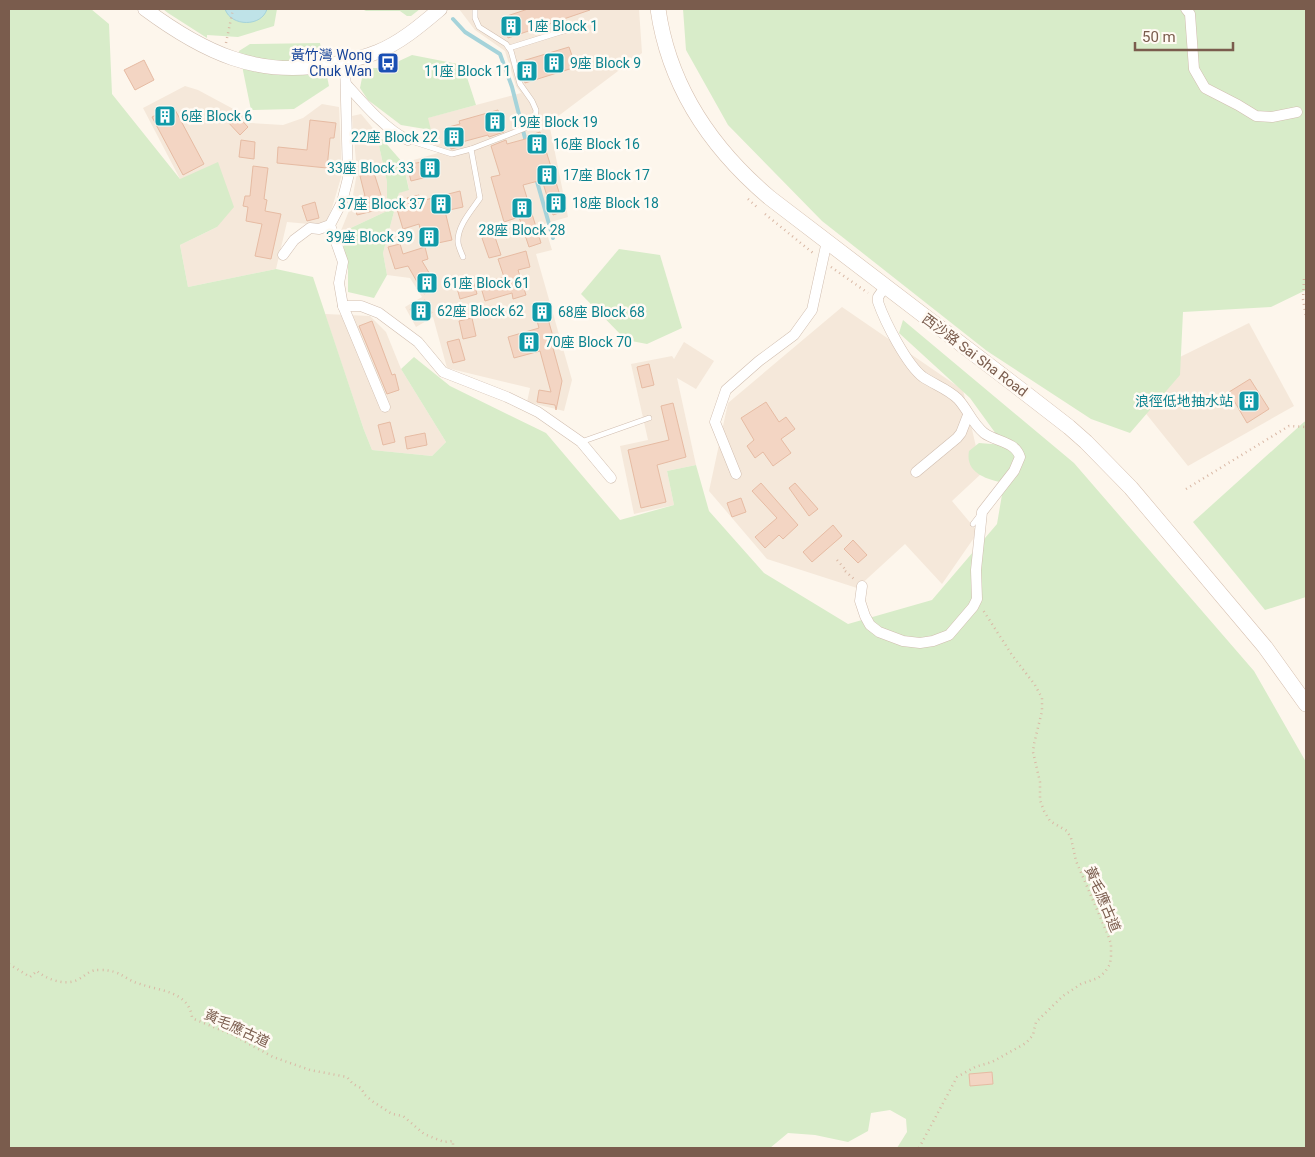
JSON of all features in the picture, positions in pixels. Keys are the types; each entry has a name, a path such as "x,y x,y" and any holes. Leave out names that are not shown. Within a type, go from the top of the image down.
{"main road":[{"name":"西沙路 Sai Sha Road","path":"658,9 663,33 675,71 690,105 708,134 732,163 756,186 827,241 881,293 1069,427 1101,456 1131,488 1265,647 1306,704"}],"street":[{"path":"145,9 191,40 214,52 262,67 292,69 322,66 381,50 412,32 440,9"},
{"path":"1186,9 1190,14 1194,69 1205,88 1256,116 1272,117 1297,112"},
{"path":"284,255 294,240 310,228 320,229 330,225 342,202 348,178 345,61"},
{"path":"346,84 398,136 408,140"},
{"path":"330,225 343,262 339,284 342,306 385,407"},
{"path":"736,474 715,422 726,390 759,361 794,335 812,310 827,241"},
{"path":"862,586 860,601 865,616 870,625 884,634 908,642 933,641 948,635 976,601 976,570 982,512 1014,471 1020,457 1013,445 984,433 974,423 959,400 925,378 918,371 896,340 881,293"},
{"path":"342,306 361,306 379,313 418,342 443,372 507,397 538,412 581,442 611,478"},
{"path":"916,472 957,438 964,428 968,415"}],"lane":[{"path":"408,140 452,154 471,149 516,130 528,127 535,119 536,110 520,84 509,48 479,27 474,18 475,9"},
{"path":"509,48 573,28"},
{"path":"463,257 458,242 459,233 466,218 480,198 471,149"},
{"path":"581,442 649,418"},
{"path":"973,524 982,512"}],"path":[{"path":"225,47 233,9"},
{"path":"748,200 822,260 881,293"},
{"path":"1304,279 1303,299 1306,317"},
{"path":"1186,488 1289,426 1306,427"},
{"path":"837,560 852,577"},
{"name":"黃毛應古道","path":"919,1148 957,1077 974,1067 992,1062 1026,1043 1033,1035 1036,1022 1072,989 1098,978 1110,964 1111,956 1111,944 1108,935 1076,861 1071,838 1067,831 1050,821 1040,800 1040,782 1033,752 1042,711 1042,698 1035,685 1012,655 976,601"},
{"name":"黃毛應古道","path":"9,964 30,977 37,971 42,976 51,979 71,982 94,970 108,970 123,975 139,984 170,991 182,999 194,1019 233,1035 273,1057 310,1070 347,1077 353,1084 361,1088 365,1096 384,1110 403,1116 424,1134 432,1138 444,1142 453,1141 453,1148"}],"shaded area":[{"path":"459,9 639,9 642,53 549,123 568,217 544,224 552,250 536,254 572,380 564,411 527,402 530,388 447,368 433,317 416,327 405,307 422,297 410,278 387,275 383,253 399,193 409,189 403,163 438,153 427,118 521,93 516,86 505,51 475,30"},
{"path":"185,86 198,90 239,112 251,123 283,125 303,118 322,104 339,107 342,174 332,208 327,220 320,225 287,222 276,269 188,287 180,245 217,227 180,179 143,108"},
{"path":"361,114 376,132 387,182 387,211 340,233 351,206 357,173 352,116"},
{"path":"842,307 963,390 982,473 952,501 978,532 942,584 905,544 857,588 767,559 709,491 728,403"},
{"path":"325,314 370,316 386,332 401,369 446,442 432,456 372,450"},
{"path":"1249,323 1294,406 1188,466 1123,385"},
{"path":"684,342 714,361 696,389 677,378 696,465 667,471 674,505 634,514 620,446 648,440 631,364 672,356 674,359"}],"green space":[{"path":"9,9 91,9 109,24 112,94 180,179 218,162 234,207 217,227 180,245 188,287 276,269 313,277 372,450 432,456 446,442 401,369 414,357 450,386 546,433 620,520 674,505 667,471 696,465 709,511 764,573 848,624 932,600 997,524 1004,483 978,474 970,465 969,451 979,443 1004,445 970,398 899,333 903,320 1074,463 1254,671 1306,762 1306,1148 897,1148 907,1132 906,1119 890,1110 871,1113 868,1131 848,1142 815,1135 788,1133 770,1148 9,1148"},
{"path":"163,9 277,9 274,26 238,37 207,35 207,38"},
{"path":"362,9 420,9 411,16 407,16 400,11 366,11"},
{"path":"683,9 1306,9 1306,290 1271,307 1183,312 1180,375 1130,433 1091,419 987,351 822,221 728,125 686,50"},
{"path":"320,43 329,86 294,109 251,110 239,51 250,44"},
{"path":"412,55 463,65 476,105 428,118 431,130 401,125 368,100 360,88 364,68 384,68"},
{"path":"376,132 403,163 409,190 399,193 383,253 387,275 374,298 348,292 348,265 340,233 387,211 387,182"},
{"path":"619,249 660,255 682,328 647,344 626,340 581,294"},
{"path":"1306,421 1306,597 1265,610 1193,522"}],"water":[{"path":"225,9 267,9 264,15 253,22 240,22 228,15"}],"building":[{"path":"528,9 590,10 508,38 501,18"},
{"path":"569,47 576,67 525,83 519,62"},
{"path":"144,60 154,80 135,90 124,70"},
{"path":"173,106 204,164 183,175 152,117"},
{"path":"498,110 504,132 462,142 463,146 451,149 445,128 460,124 459,121"},
{"path":"234,112 248,127 240,135 226,120"},
{"path":"310,120 336,123 334,138 330,138 327,168 277,163 278,147 307,150"},
{"path":"540,132 565,211 553,215 542,180 523,185 541,243 529,247 519,217 504,222 491,177 500,175 491,146 506,140 507,144 529,138 528,136"},
{"path":"241,140 255,142 254,159 239,157"},
{"path":"435,159 439,174 411,181 407,165"},
{"path":"253,166 268,168 264,199 267,200 265,211 281,214 271,259 255,256 262,224 246,221 248,207 243,206 245,196 250,196"},
{"path":"374,173 385,208 357,215 353,199 365,196 360,176"},
{"path":"460,191 463,207 445,211 452,240 424,246 419,224 403,229 397,209 409,206 407,198 419,195 421,201"},
{"path":"315,202 319,218 307,221 302,206"},
{"path":"494,234 501,255 489,258 482,238"},
{"path":"400,244 403,254 425,247 428,259 422,261 437,286 424,294 408,266 395,269 388,247"},
{"path":"526,251 530,267 518,270 526,295 513,299 512,293 485,301 480,284 504,277 498,259"},
{"path":"474,283 477,294 460,299 457,288"},
{"name":"62座 Block 62","path":"425,300 432,313 418,321 410,309"},
{"path":"546,303 551,318 548,319 556,347 553,348 562,381 556,410 555,405 537,402 539,390 551,392 540,351 514,358 508,337 539,328 533,306"},
{"path":"472,318 476,336 463,339 459,321"},
{"path":"372,321 392,375 395,374 399,390 387,394 359,326"},
{"path":"459,339 465,360 453,363 447,342"},
{"path":"649,364 654,385 642,388 637,367"},
{"name":"浪徑低地抽水站","path":"1250,379 1269,409 1247,423 1229,392"},
{"path":"766,402 779,422 786,417 795,429 781,439 791,453 773,466 763,452 755,458 747,446 754,440 741,418"},
{"path":"673,403 686,457 657,465 666,502 641,508 628,450 669,440 661,406"},
{"path":"390,422 395,442 383,445 378,425"},
{"path":"425,433 427,445 407,449 405,437"},
{"path":"761,483 798,525 783,539 779,535 765,548 755,537 777,518 752,491"},
{"path":"795,483 818,509 809,516 789,488"},
{"path":"741,498 746,512 732,517 727,503"},
{"path":"833,525 842,536 812,562 803,552"},
{"path":"853,540 867,555 858,563 844,549"},
{"path":"992,1072 993,1084 970,1086 969,1074"}],"waterway":[{"path":"453,19 465,32 500,54 512,87 526,142"},
{"path":"536,178 553,238"}],"place":[{"name":"1座 Block 1","path":"511,26"},
{"name":"黃竹灣 Wong Chuk Wan","path":"388,63"},
{"name":"9座 Block 9","path":"554,63"},
{"name":"11座 Block 11","path":"527,71"},
{"name":"6座 Block 6","path":"165,116"},
{"name":"19座 Block 19","path":"495,122"},
{"name":"22座 Block 22","path":"454,137"},
{"name":"16座 Block 16","path":"537,144"},
{"name":"33座 Block 33","path":"430,168"},
{"name":"17座 Block 17","path":"547,175"},
{"name":"18座 Block 18","path":"556,203"},
{"name":"37座 Block 37","path":"441,204"},
{"name":"28座 Block 28","path":"522,208"},
{"name":"39座 Block 39","path":"429,237"},
{"name":"61座 Block 61","path":"427,283"},
{"name":"62座 Block 62","path":"421,311"},
{"name":"68座 Block 68","path":"542,312"},
{"name":"70座 Block 70","path":"529,342"},
{"name":"浪徑低地抽水站","path":"1249,401"}]}
